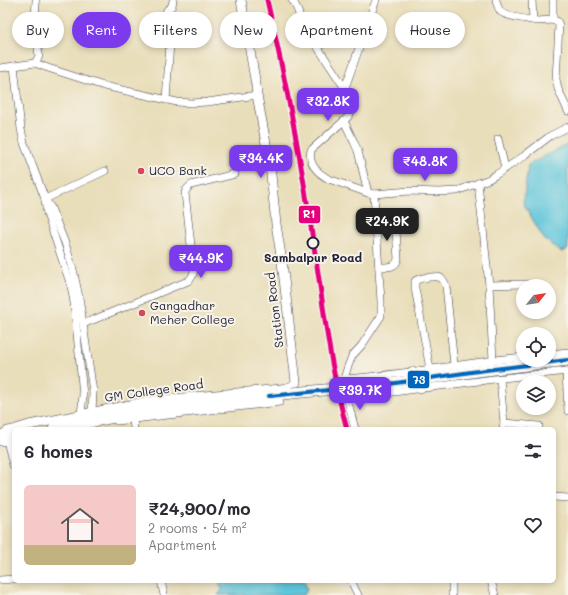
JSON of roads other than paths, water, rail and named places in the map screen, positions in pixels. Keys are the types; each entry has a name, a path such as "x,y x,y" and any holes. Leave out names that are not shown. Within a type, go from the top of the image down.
{"main road":[{"path":"64,427 154,409 292,393 389,384 485,370 567,367"}],"street":[{"path":"35,62 38,56 35,24 36,0"},
{"path":"166,100 170,36 165,14 172,6 173,0"},
{"name":"Station Road","path":"241,0 270,165 296,382 295,384"},
{"path":"292,0 310,37 345,88 350,96 352,104 352,112 344,121 311,150 310,155 312,162 316,171 322,176 371,194 410,191 452,191 465,188 489,178 550,136 568,127"},
{"path":"345,88 376,0"},
{"path":"496,0 500,12 505,15 539,21 557,21 559,25 556,80 558,89 568,111"},
{"path":"532,0 533,20"},
{"path":"553,0 553,20"},
{"path":"0,68 35,62 48,68 104,86 177,102 207,102 257,95"},
{"path":"14,66 21,129 27,150 45,198 55,217 73,269 79,296 93,392 92,412"},
{"path":"344,121 358,151 371,194 381,301 381,316 362,345 352,356 344,379 354,427"},
{"path":"498,139 505,168"},
{"path":"45,198 105,171"},
{"path":"82,324 188,281 192,277 194,271 185,193 186,190 192,185 235,174"},
{"path":"478,183 488,285 493,360"},
{"path":"45,198 47,214 71,286 74,303 83,395 81,415"},
{"path":"379,267 390,267 397,263 395,216"},
{"path":"430,369 415,288 415,281 418,279 437,277 444,281 446,286 454,366"},
{"path":"488,285 516,284"},
{"path":"556,353 568,352"},
{"path":"344,379 516,358"},
{"path":"347,398 500,379 567,367 568,411"},
{"path":"500,379 503,426 539,426"},
{"name":"GM College Road","path":"22,427 150,401 281,389 293,386 295,384"},
{"path":"88,427 133,419 280,402"},
{"path":"133,419 134,427"},
{"name":"GM College Road","path":"6,440 8,431 12,430"},
{"path":"6,440 12,459"},
{"path":"556,497 568,498"},
{"path":"0,580 12,579"},
{"path":"161,583 164,595"},
{"path":"352,583 358,595"},
{"path":"452,583 452,595"},
{"path":"492,583 495,595"}],"water":[{"path":"568,144 568,249 561,252 544,239 523,203 528,165"},
{"path":"220,583 305,583 307,590 304,595 218,595 222,590"}],"place":[{"name":"UCO Bank","path":"141,171"},
{"name":"Sambalpur Road","path":"313,243"},
{"name":"Gangadhar Meher College","path":"142,313"}]}
